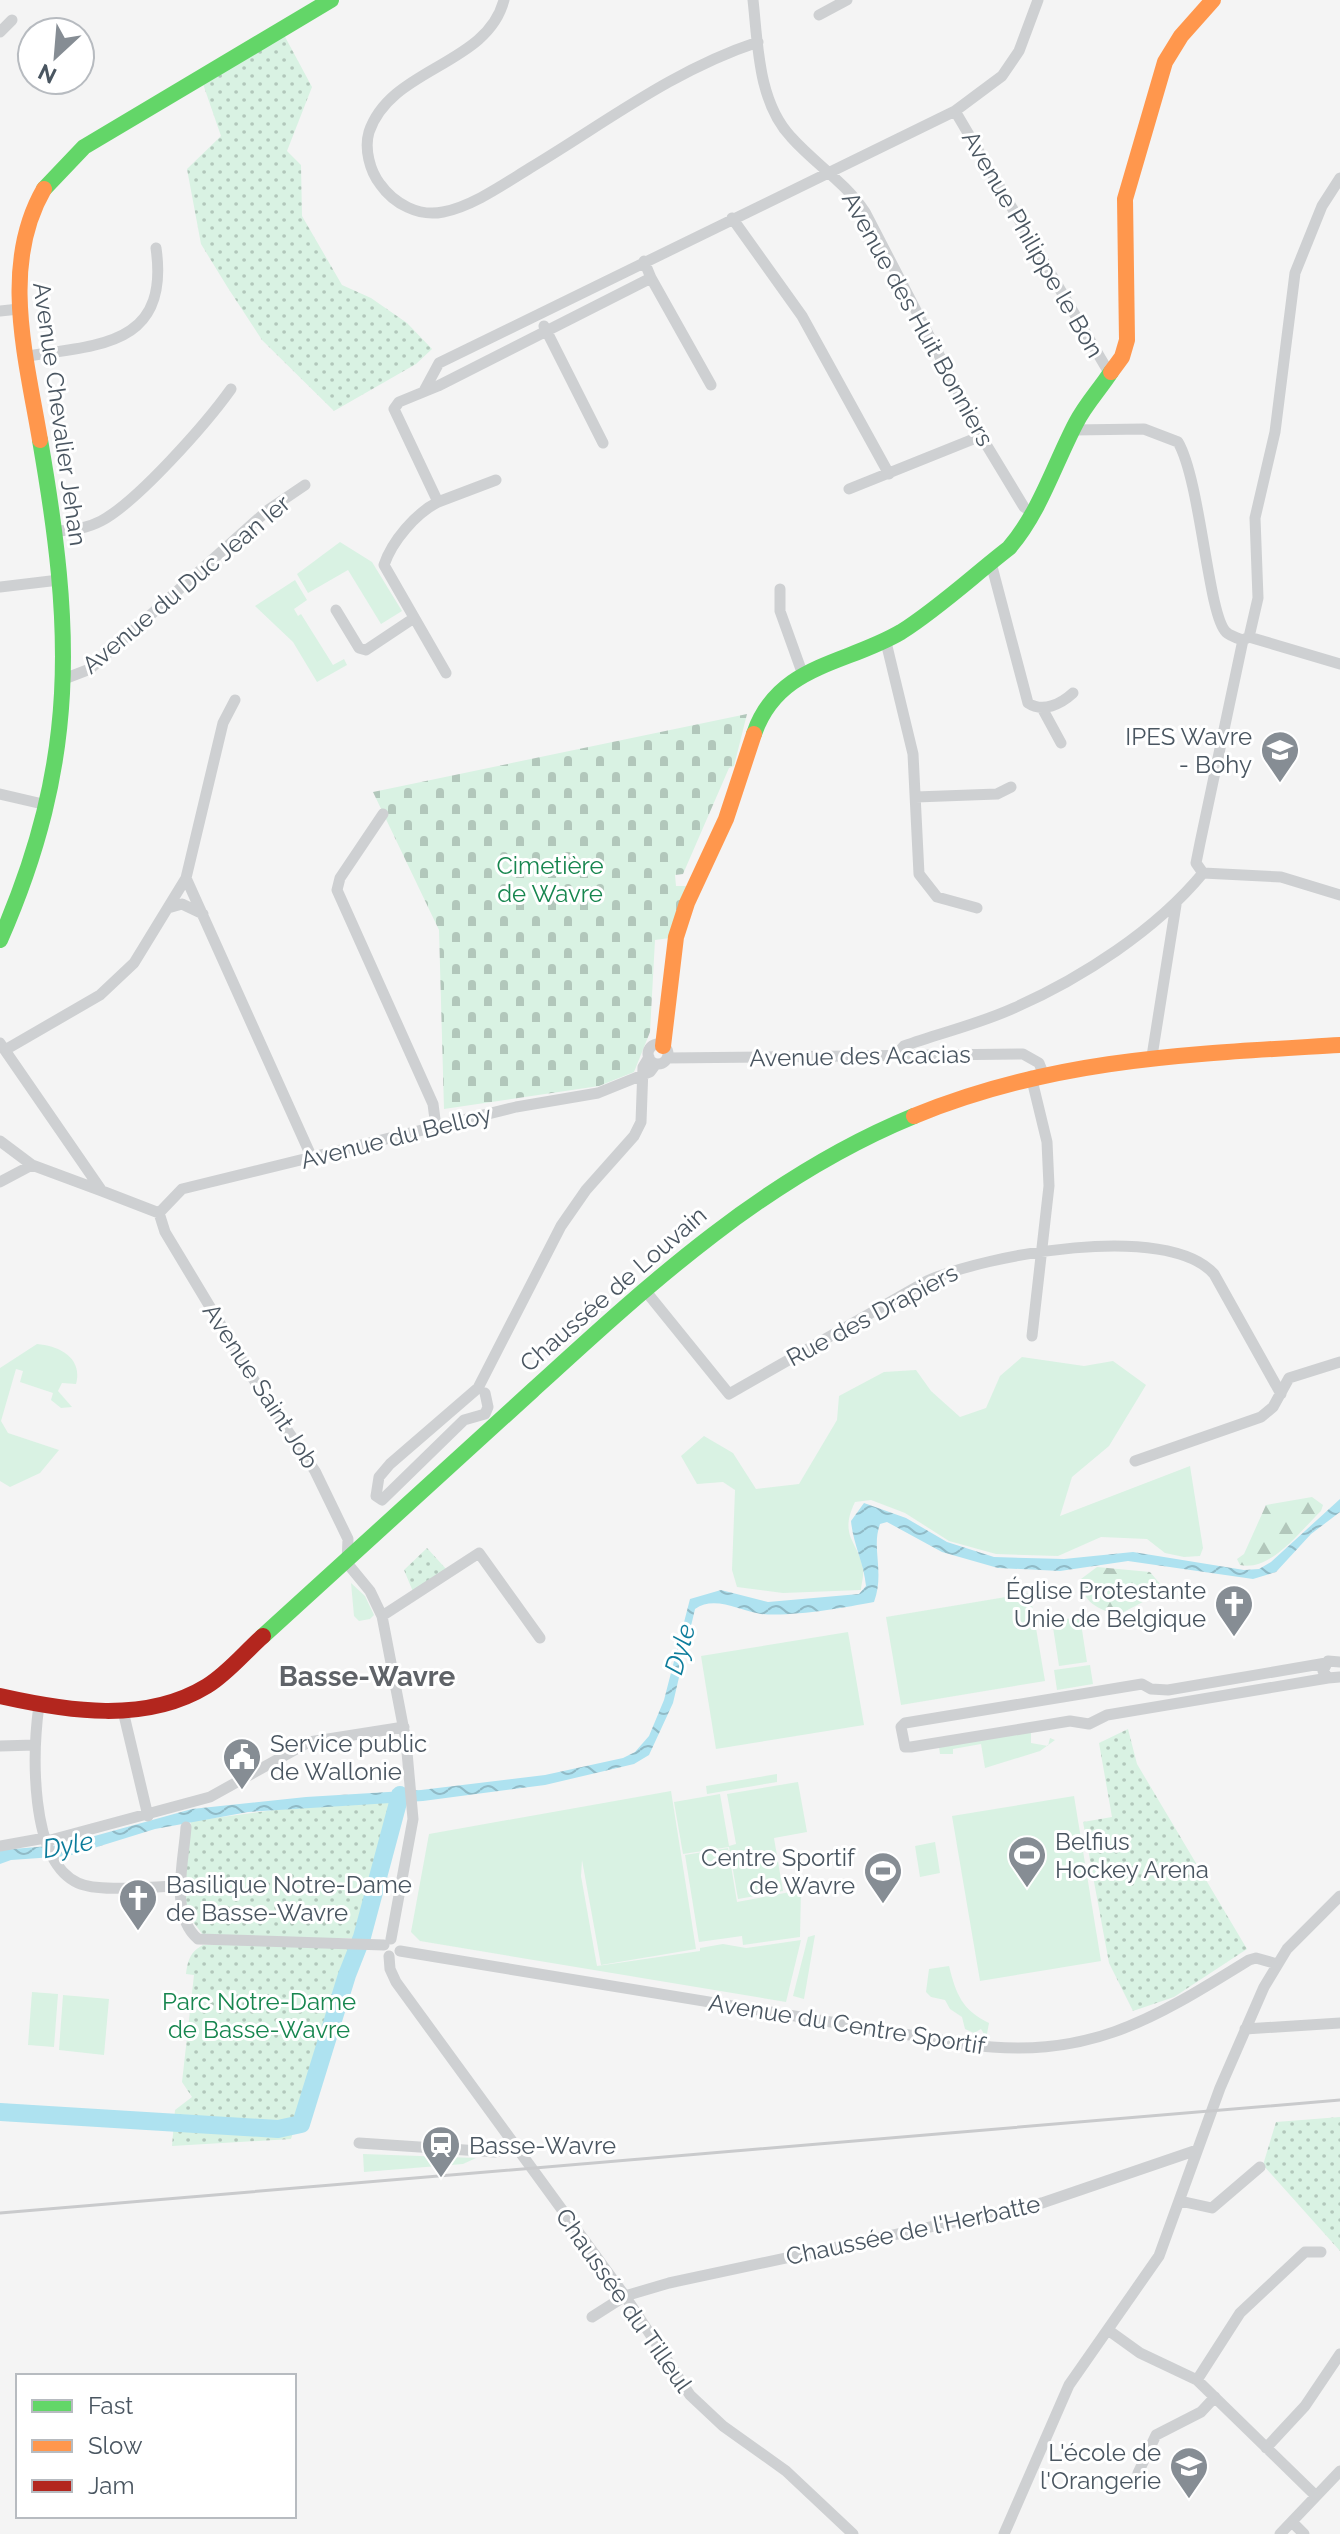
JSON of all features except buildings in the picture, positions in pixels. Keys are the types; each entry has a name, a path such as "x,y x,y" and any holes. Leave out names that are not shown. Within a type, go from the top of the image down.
{"street":[{"name":"Avenue Chevalier Jehan","path":"0,940 25,882 47,805 58,750 64,679 59,580 19,309 16,257 21,234 34,202 59,168 84,147 331,0"},
{"path":"504,0 492,28 399,92 373,121 368,138 373,173 391,197 405,207 428,213 457,208 581,138 674,77 758,42"},
{"name":"Avenue des Huit Bonniers","path":"753,0 770,105 797,143 831,172 865,212 981,436 1024,507 1033,513"},
{"path":"819,15 847,0"},
{"path":"425,389 439,363 519,323 540,317 644,261 955,111 1002,76 1019,51 1038,0"},
{"path":"482,1390 488,1407 485,1414 464,1420 382,1500 375,1489 379,1477 482,1390 556,1233 580,1197 634,1136 642,1113 642,1075 662,1050 676,937 687,903 726,819 752,731 767,704 803,675 900,632 991,563 1021,534 1073,430 1111,376 1127,340 1125,199 1165,62 1181,36 1213,0"},
{"path":"0,32 12,20"},
{"name":"Avenue Philippe le Bon","path":"955,111 1111,376"},
{"path":"1203,873 1196,863 1246,638 1258,598 1255,518 1275,432 1295,273 1322,206 1340,178"},
{"path":"732,218 802,316 889,474"},
{"path":"28,356 110,343 137,328 154,302 159,266 156,248"},
{"path":"644,261 711,385"},
{"path":"438,502 394,409 399,402 438,386 651,278"},
{"path":"0,311 19,309"},
{"path":"540,317 603,443"},
{"path":"53,531 90,526 112,514 206,423 231,389"},
{"path":"1073,430 1144,429 1178,442 1186,456 1200,511 1219,615 1226,632 1340,664"},
{"path":"849,489 981,436"},
{"path":"446,673 384,565 387,556 424,509 496,480"},
{"name":"Avenue du Duc Jean Ier","path":"64,679 90,669 268,510 305,485"},
{"path":"991,563 1025,699 1031,706 1042,708 1061,702 1073,693"},
{"path":"0,587 59,580"},
{"path":"780,589 780,611 803,675"},
{"path":"336,610 359,648 366,650 414,618"},
{"path":"885,638 912,746 917,856 922,881 937,897 977,908"},
{"path":"102,1191 2,1046 117,982 134,963 186,878 223,723 235,700"},
{"path":"1042,708 1061,743"},
{"path":"916,797 997,794 1011,787"},
{"path":"0,794 47,805"},
{"path":"383,814 340,878 337,890 433,1104 436,1127"},
{"path":"1203,873 1291,879 1340,895"},
{"path":"896,1055 904,1046 1011,1009 1040,995 1176,905 1203,873"},
{"path":"186,878 312,1158"},
{"path":"168,908 182,904 203,914"},
{"path":"1152,1056 1176,905"},
{"name":"Chaussée de Louvain","path":"0,1696 39,1705 123,1711 172,1702 209,1685 347,1563 644,1289 754,1201 810,1166 876,1131 942,1104 1037,1074 1152,1056 1340,1045"},
{"path":"652,1060 662,1050"},
{"name":"Avenue des Acacias","path":"662,1050 896,1055 1023,1054 1039,1063 1037,1074"},
{"path":"1032,1336 1049,1186 1047,1142 1037,1074"},
{"name":"Avenue du Belloy","path":"159,1213 182,1189 516,1107 598,1093 642,1075"},
{"path":"0,1141 32,1165 159,1213"},
{"path":"0,1182 32,1165"},
{"name":"Avenue Saint Job","path":"159,1213 165,1232 253,1379 315,1471 348,1539 347,1563"},
{"name":"Rue des Drapiers","path":"644,1289 729,1394 927,1281 974,1263 1041,1251 1133,1245 1197,1260 1218,1279 1281,1394"},
{"path":"1135,1461 1261,1417 1281,1394 1289,1378 1340,1362"},
{"path":"482,1390 506,1416"},
{"path":"382,1616 479,1553 540,1638"},
{"path":"347,1563 370,1591 382,1616 404,1727 411,1788 413,1808 391,1948"},
{"path":"1335,1660 1323,1671 1337,1678"},
{"path":"1335,1660 1168,1690 1151,1689 1142,1684 905,1723 901,1727 905,1747 911,1747 1070,1721 1089,1724 1107,1715 1337,1678"},
{"path":"1151,1689 1154,1707"},
{"path":"39,1705 35,1745 38,1805 47,1842 64,1873 84,1885 182,1886 186,1827"},
{"path":"123,1711 148,1816"},
{"path":"0,1846 47,1842 148,1816 210,1797 309,1742 404,1727"},
{"path":"0,1746 35,1745"},
{"name":"Avenue du Centre Sportif","path":"182,1886 181,1909 191,1933 206,1941 362,1942 964,2044 1024,2049 1052,2048 1115,2033 1148,2020 1249,1960 1277,1964"},
{"path":"1004,2534 1069,2385 1159,2256 1245,2029 1277,1964 1340,1896"},
{"name":"Chaussée du Tilleul","path":"391,1948 390,1969 396,1982 625,2296 677,2378 699,2405 786,2471 853,2534"},
{"path":"1245,2029 1340,2023"},
{"path":"359,2143 495,2152 515,2147"},
{"name":"Chaussée de l'Herbatte","path":"592,2317 625,2296 669,2283 1042,2203 1197,2150"},
{"path":"1180,2201 1212,2208 1260,2167"},
{"path":"1197,2380 1254,2295 1305,2252 1321,2252"},
{"path":"1108,2330 1140,2353 1197,2380 1316,2496"},
{"path":"1266,2448 1305,2406 1340,2354"},
{"path":"1138,2473 1156,2435 1201,2412 1215,2397"},
{"path":"1280,2534 1340,2471"},
{"path":"1292,2522 1304,2534"}],"green space":[{"path":"283,33 312,87 287,151 301,165 302,216 342,285 371,298 407,323 432,349 416,364 334,411 262,340 201,244 187,169 221,136 202,81"},
{"path":"340,542 372,562 402,611 381,624 348,570 308,593 297,574"},
{"path":"295,580 307,600 294,609 298,616 301,614 333,665 344,659 347,665 317,682 293,642 255,606"},
{"name":"Cimetière de Wavre","path":"747,714 734,766 729,768 683,874 675,875 676,886 688,886 670,938 655,940 650,1032 634,1072 599,1086 444,1109 439,930 373,792"},
{"path":"37,1344 54,1347 73,1360 76,1384 62,1383 58,1391 72,1407 61,1408 51,1400 53,1393 20,1382 23,1371 16,1369 1,1421 8,1433 59,1450 40,1473 10,1487 0,1481 0,1368"},
{"path":"1022,1357 1084,1366 1113,1361 1146,1385 1109,1446 1072,1477 1060,1516 1190,1466 1203,1548 1200,1556 1165,1553 1147,1539 1101,1537 1058,1556 996,1554 949,1541 905,1513 871,1500 855,1502 849,1523 863,1570 861,1590 783,1593 737,1587 732,1570 735,1490 723,1482 697,1484 681,1456 704,1436 733,1453 756,1489 799,1484 837,1420 839,1396 884,1372 916,1370 931,1391 960,1417 986,1408 1000,1376"},
{"path":"1312,1497 1323,1505 1321,1511 1285,1548 1263,1562 1240,1565 1237,1559 1244,1554 1266,1505"},
{"path":"427,1548 447,1570 414,1594 404,1570"},
{"path":"1097,1567 1150,1572 1161,1585 1160,1593 1118,1615 1104,1610 1092,1604 1082,1587 1081,1579"},
{"path":"351,1583 365,1596 374,1615 370,1619 359,1621 354,1616"},
{"path":"1030,1593 1045,1681 901,1705 886,1617"},
{"path":"1080,1617 1087,1662 1059,1666 1052,1621"},
{"path":"848,1632 864,1725 716,1749 701,1656"},
{"path":"1090,1665 1093,1684 1057,1690 1054,1670"},
{"path":"1128,1729 1137,1764 1247,1949 1174,1997 1133,2011 1109,1963 1083,1822 1112,1817 1099,1743"},
{"path":"1031,1732 1031,1743 1047,1746 985,1768 981,1744 953,1749 953,1754 940,1754 939,1747"},
{"path":"777,1774 777,1782 707,1794 706,1786"},
{"path":"798,1782 807,1832 774,1838 783,1891 738,1899 729,1847 683,1854 674,1802 720,1794 729,1846 736,1844 727,1794"},
{"path":"671,1791 696,1949 601,1965 582,1860 581,1876 597,1966 700,1951 700,1948 723,1944 746,1948 801,1940 786,2002 420,1941 411,1932 429,1834"},
{"name":"Belfius Hockey Arena","path":"1074,1796 1101,1961 980,1981 952,1816"},
{"path":"396,1802 357,1938 206,1939 185,1911 184,1888 191,1821 305,1806"},
{"path":"935,1842 940,1873 920,1877 915,1846"},
{"path":"728,1848 737,1902 801,1890 800,1937 743,1945 742,1936 699,1942 685,1855"},
{"path":"815,1935 804,1999 793,1996 808,1937"},
{"name":"Parc Notre-Dame de Basse-Wavre","path":"203,1945 355,1945 333,2003 291,2139 172,2146 175,2110 192,2097 182,2082 194,1975 186,1974 190,1957"},
{"path":"949,1966 954,1985 966,2007 989,2023 986,2039 980,2038 984,2034 981,2029 974,2033 965,2029 962,2017 950,2009 945,2000 931,1997 926,1992 929,1969"},
{"path":"32,1992 58,1994 54,2047 28,2045"},
{"path":"63,1995 109,1999 104,2055 59,2050"},
{"path":"1340,2117 1340,2251 1263,2165 1276,2122"},
{"path":"363,2154 476,2158 463,2164 364,2172"}],"water":[{"name":"Dyle","path":"1340,1499 1340,1512 1311,1534 1276,1572 1253,1579 1128,1561 1060,1571 998,1568 942,1552 887,1522 880,1524 878,1533 878,1581 874,1602 787,1614 761,1614 711,1603 695,1609 673,1703 649,1755 634,1764 545,1785 423,1801 248,1812 155,1829 68,1856 11,1860 0,1864 0,1850 62,1845 192,1809 306,1797 421,1790 545,1775 623,1758 635,1752 649,1736 664,1700 690,1599 721,1590 768,1602 859,1594 866,1586 851,1521 864,1503 906,1518 947,1542 994,1557 1064,1559 1133,1552 1244,1570 1259,1569 1271,1562"}],"waterway":[{"path":"0,2112 278,2129 301,2124 347,1975 362,1937 400,1795"}],"railway":[{"path":"0,2213 1340,2100"}],"traffic: fast":[{"path":"44,189 84,147 331,0"},
{"path":"754,734 765,711 779,693 796,680 901,632 1009,548 1038,504 1080,416 1111,372"},
{"path":"0,940 26,875 44,813 56,753 62,693 63,634 59,573 40,440"},
{"path":"263,1636 620,1311 711,1236 808,1170 914,1116"}],"traffic: slow":[{"path":"1111,372 1122,357 1127,340 1125,199 1165,62 1181,36 1213,0"},
{"path":"40,440 24,344 20,280 23,249 31,218 44,189"},
{"path":"663,1046 676,937 687,903 726,819 754,734"},
{"path":"914,1116 967,1097 1071,1070 1176,1056 1340,1045"}],"traffic: jam":[{"path":"0,1696 52,1706 105,1711 158,1706 207,1686 263,1636"}],"place":[{"name":"IPES Wavre - Bohy","path":"1280,784"},
{"name":"Église Protestante Unie de Belgique","path":"1234,1638"},
{"name":"Service public de Wallonie","path":"242,1791"},
{"name":"Belfius Hockey Arena","path":"1027,1889"},
{"name":"Centre Sportif de Wavre","path":"883,1905"},
{"name":"Basilique Notre-Dame de Basse-Wavre","path":"138,1932"},
{"name":"Basse-Wavre","path":"441,2179"},
{"name":"L'école de l'Orangerie","path":"1189,2500"}],"district":[{"name":"Basse-Wavre","path":"367,1676"}]}
